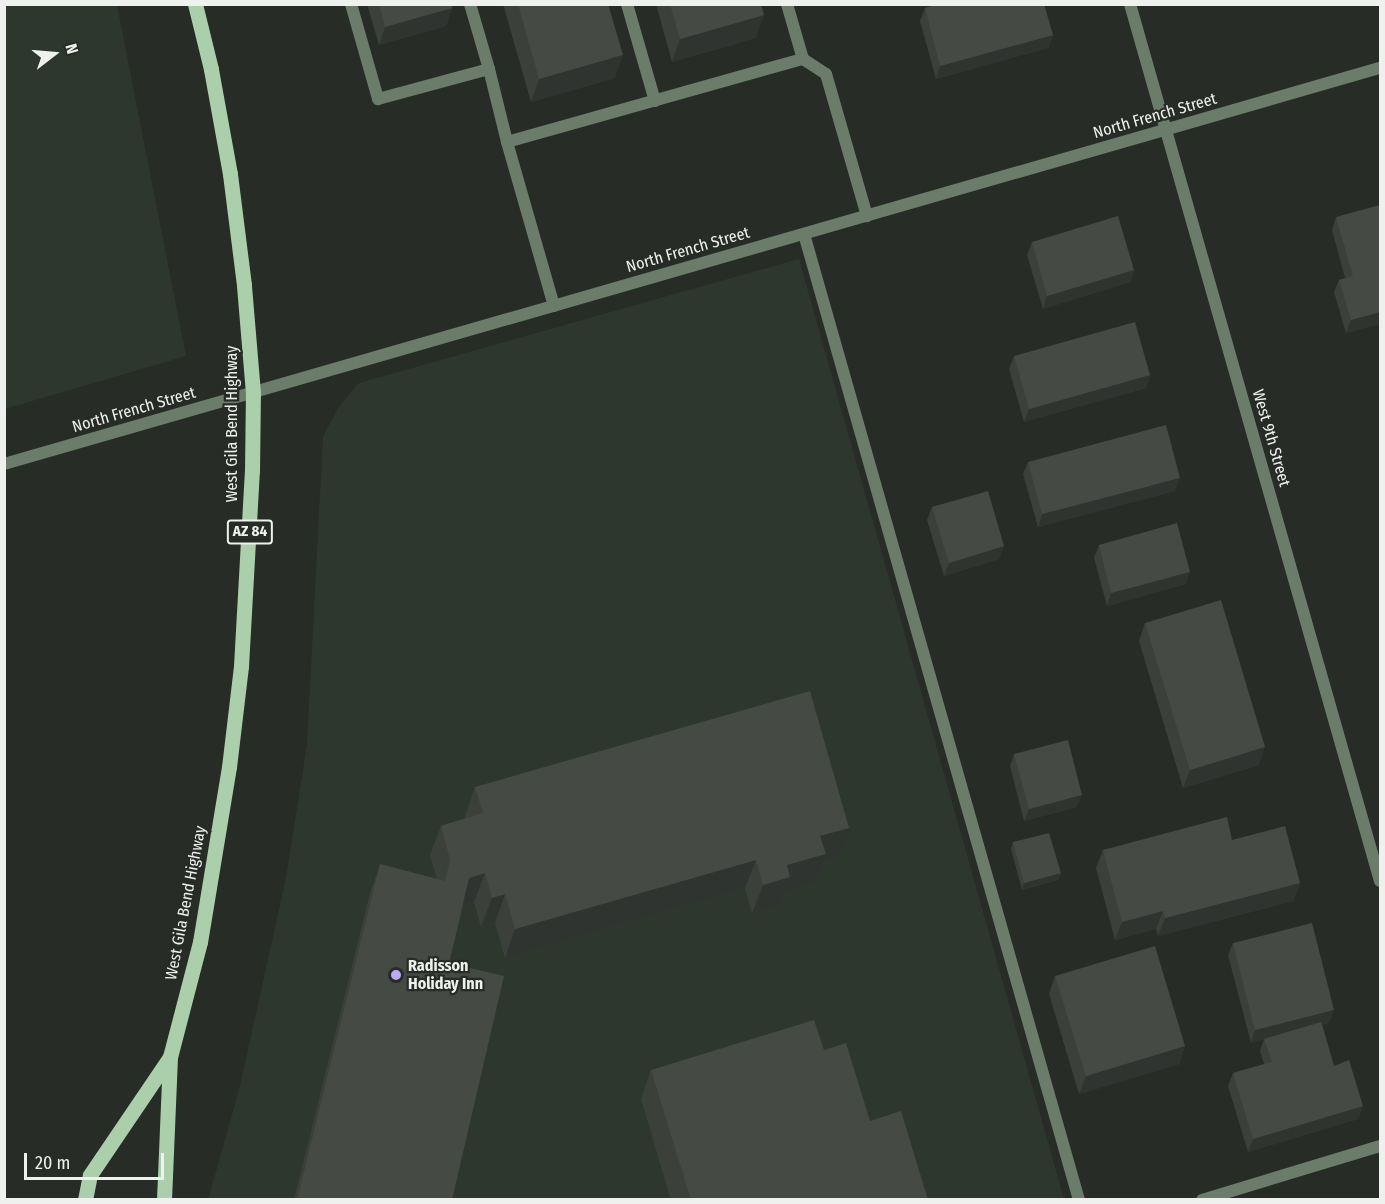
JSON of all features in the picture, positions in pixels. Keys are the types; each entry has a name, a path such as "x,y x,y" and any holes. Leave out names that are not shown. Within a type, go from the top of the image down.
{"main road":[{"name":"West Gila Bend Highway","path":"164,1200 170,1057 200,942 229,767 241,666 249,557 253,393 244,285 230,174 211,69 195,4"},
{"name":"West Gila Bend Highway","path":"85,1200 90,1175 170,1057"}],"street":[{"path":"351,4 378,99 489,69"},
{"path":"470,4 554,306"},
{"path":"627,4 655,101"},
{"path":"787,4 803,59 826,74 867,216"},
{"name":"West 9th Street","path":"1130,4 1380,881"},
{"path":"507,142 803,59"},
{"name":"North French Street","path":"4,464 1380,68"},
{"path":"804,234 1079,1200"},
{"path":"1202,1200 1380,1146"}],"shaded area":[{"path":"5,4 117,5 186,356 5,409"},
{"path":"799,259 1064,1199 208,1200 239,1090 286,878 307,744 323,437 338,408 359,383"}],"building":[{"path":"379,4 451,4 452,8 385,27"},
{"path":"518,4 608,4 623,55 539,79"},
{"path":"670,4 761,4 764,15 680,39"},
{"path":"938,4 1044,4 1053,35 940,66 925,8"},
{"path":"1380,205 1380,312 1351,320 1339,280 1353,276 1336,217"},
{"path":"1118,216 1134,270 1047,296 1032,242"},
{"path":"1135,322 1150,375 1029,409 1014,356"},
{"path":"1166,425 1180,478 1042,514 1028,462"},
{"path":"988,491 1004,546 949,563 932,507"},
{"path":"1177,523 1190,572 1111,593 1099,545"},
{"path":"1221,600 1265,747 1190,770 1145,623"},
{"name":"Radisson Holiday Inn","path":"810,691 849,828 820,836 826,854 787,865 790,877 763,885 756,860 515,929 505,894 492,898 485,873 469,878 449,963 504,976 452,1200 297,1200 380,864 445,881 450,860 441,826 483,813 475,787"},
{"path":"1068,740 1082,795 1029,809 1014,754"},
{"path":"1227,817 1232,840 1285,826 1300,883 1165,918 1163,911 1122,922 1103,850"},
{"path":"1049,833 1061,873 1024,883 1013,842"},
{"path":"1312,923 1334,1010 1255,1030 1233,943"},
{"path":"1155,946 1185,1046 1086,1076 1055,976"},
{"path":"814,1020 824,1050 846,1043 870,1121 901,1111 928,1200 691,1200 651,1070"},
{"path":"1321,1022 1334,1066 1349,1060 1363,1106 1253,1139 1233,1073 1272,1062 1264,1039"}],"place":[{"name":"Radisson Holiday Inn","path":"396,975"}]}
